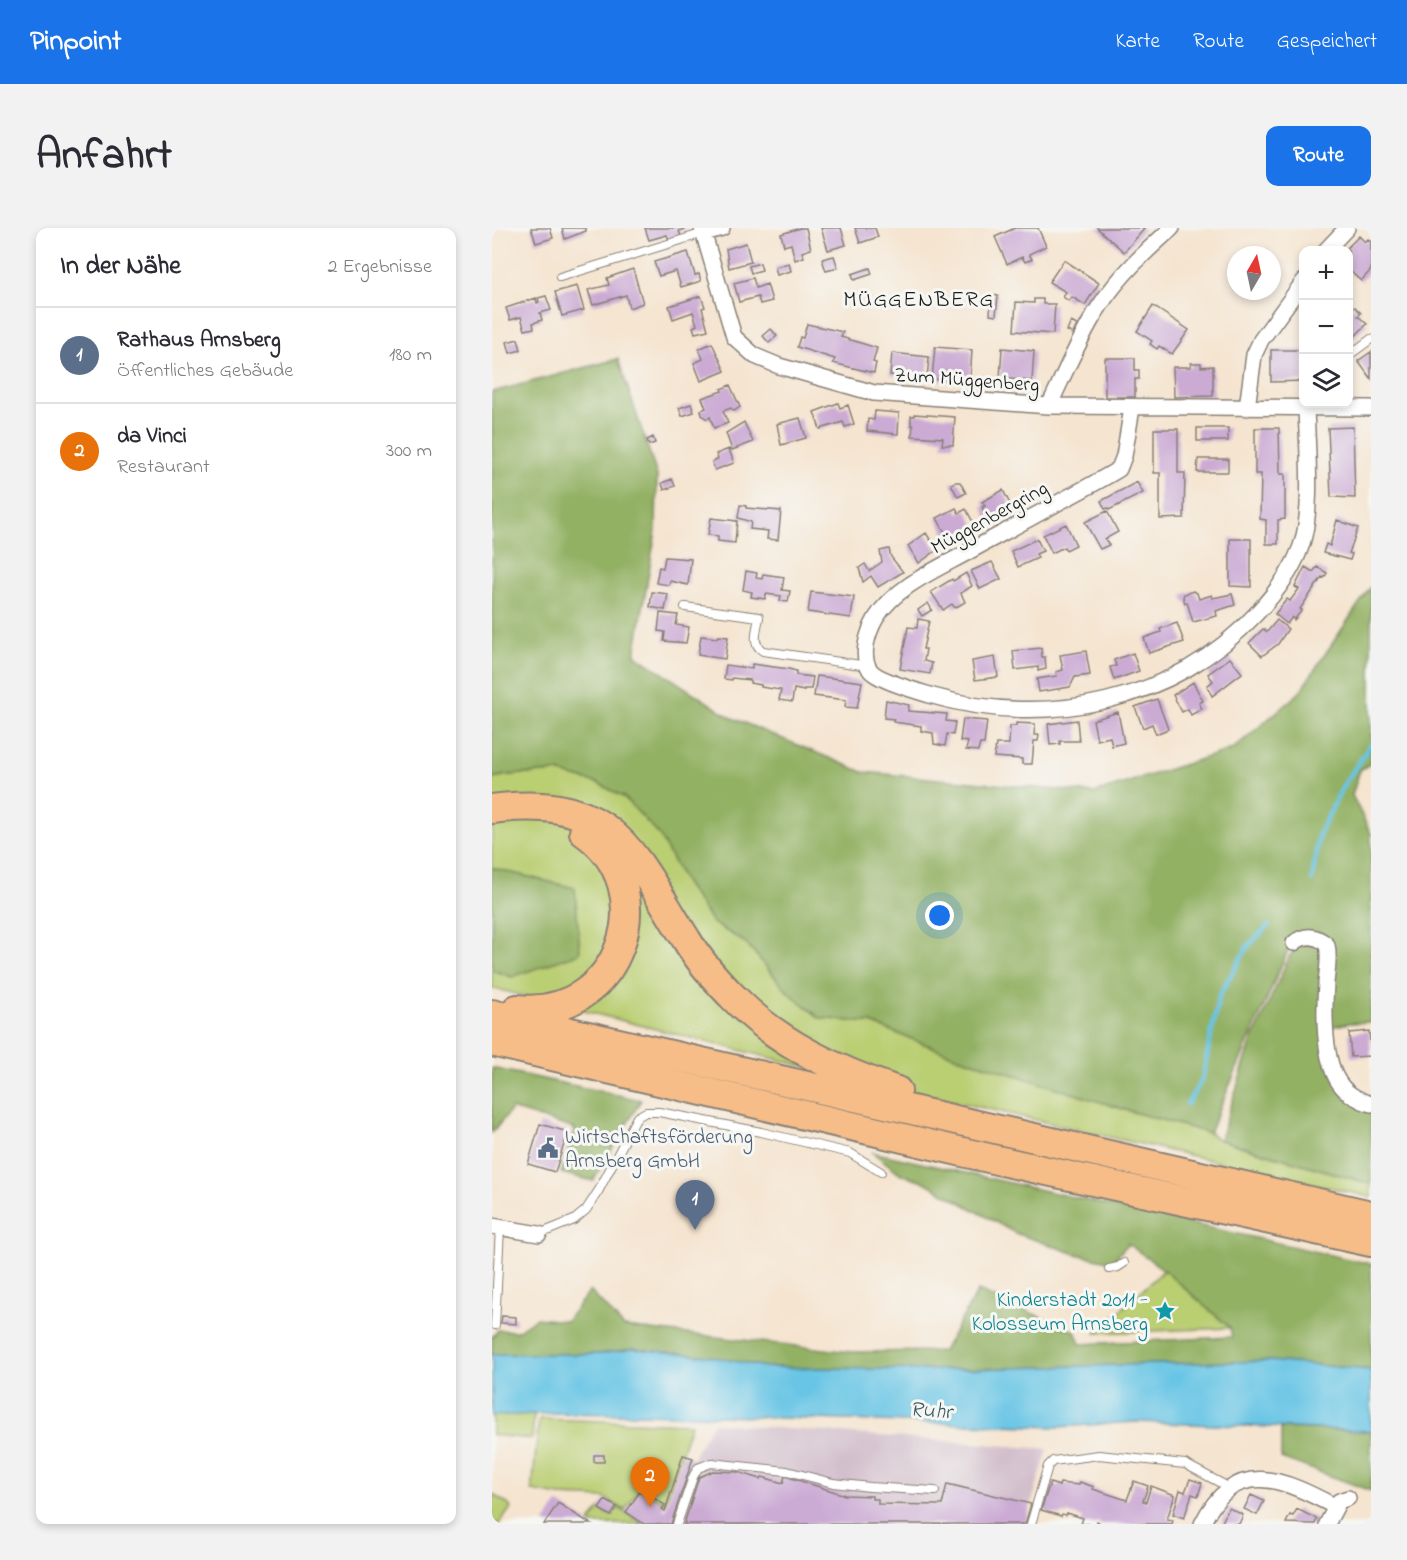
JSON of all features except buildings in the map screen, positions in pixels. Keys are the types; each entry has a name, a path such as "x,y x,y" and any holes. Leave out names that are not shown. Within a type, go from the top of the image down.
{"highway":[{"path":"492,809 540,806 567,810 592,820 614,835 640,863 687,941 716,979 757,1018 799,1048 878,1085 984,1118 1029,1136"},
{"path":"492,821 532,817 560,821 583,831 595,840 610,857 621,882 626,909 624,932 613,962 606,975 584,994 562,1006 549,1009 523,1010 492,1006"},
{"path":"492,1014 1371,1215"},
{"path":"492,1042 997,1160 1371,1242"}],"street":[{"path":"703,231 722,228"},
{"path":"1049,406 1082,337 1100,306 1138,259 1172,228"},
{"path":"1330,246 1347,228"},
{"name":"Zum Müggenberg","path":"703,231 734,337 754,356 779,366 874,393 1049,406 1299,407"},
{"path":"1247,408 1254,355 1299,288"},
{"name":"Zum Müggenberg","path":"1353,407 1371,408"},
{"name":"Müggenbergring","path":"868,666 865,652 870,631 880,613 899,595 935,570 1119,469 1124,456 1132,408"},
{"path":"868,666 873,674 936,697 973,705 1026,710 1065,708 1119,698 1192,667 1228,641 1266,604 1300,551 1306,531 1308,512 1306,408"},
{"path":"1294,943 1308,937 1320,939 1326,943 1329,950 1325,1006 1326,1029 1332,1066 1340,1085 1346,1091 1361,1101 1371,1104"},
{"path":"496,1227 539,1233"},
{"path":"1202,1524 1212,1504 1230,1488 1242,1482 1272,1479 1342,1502 1328,1524"}],"lane":[{"path":"560,277 703,231"},
{"path":"1351,354 1371,339"},
{"path":"685,607 759,617 755,642 757,647 763,651 868,666"},
{"path":"539,1233 573,1220 586,1210 599,1190 633,1123 641,1113 646,1112 667,1113 761,1132 850,1154 880,1172"},
{"path":"495,1324 496,1227"},
{"path":"1109,1269 1118,1268 1124,1263"},
{"path":"1031,1524 1048,1466 1053,1461 1099,1455 1185,1464 1230,1488"},
{"path":"677,1524 698,1468 711,1463 787,1472 833,1483 935,1491"}],"shaded area":[{"path":"713,1423 1048,1449 1025,1524 672,1524 695,1453"}],"green space":[{"path":"618,359 657,475 656,530 635,655 730,717 863,772 1094,793 1233,749 1299,693 1371,586 1371,763 1360,770 1352,795 1371,834 1371,1022 1330,1027 1328,942 1291,943 1209,1133 1126,1110 958,1057 871,1023 820,1018 788,992 746,943 713,923 685,883 659,835 625,798 598,783 557,772 492,778 492,392"},
{"path":"557,772 598,783 625,798 659,834 685,883 713,923 746,943 788,992 820,1018 871,1023 958,1057 1126,1110 1209,1133 1220,1140 1371,1184 1371,1197 819,1070 492,988 492,970 512,977 574,888 492,868 492,778"},
{"path":"492,868 575,888 580,953 512,977 492,970"},
{"path":"1300,941 1323,945 1328,1064 1371,1107 1371,1184 1220,1140 1251,1043 1289,957"},
{"path":"492,1068 641,1100 593,1181 561,1173 575,1129 512,1109 492,1133"},
{"path":"872,1152 1371,1264 1371,1370 1270,1361 930,1370 765,1367 709,1356 634,1349 599,1354 492,1354 492,1337 498,1330 517,1331 536,1318 566,1321 590,1291 624,1327 851,1352 943,1351 978,1291 1075,1331 1080,1344 1232,1337 1230,1328 1164,1270 1128,1244 1112,1262 1076,1254 1015,1233 923,1181 901,1174"},
{"path":"1164,1270 1231,1328 1096,1333"},
{"path":"534,1414 532,1439 492,1435 492,1415"},
{"path":"539,1419 691,1424 665,1503 640,1488 625,1510 605,1498 560,1496 532,1491"},
{"path":"1281,1428 1371,1431 1371,1491 1281,1458"},
{"path":"492,1494 511,1508 499,1524 492,1524"},
{"path":"617,1507 643,1524 589,1524 599,1509 611,1516"}],"water":[{"name":"Ruhr","path":"634,1349 709,1356 765,1367 930,1370 1270,1361 1371,1370 1371,1431 1136,1422 1057,1427 692,1415 560,1413 492,1416 492,1354 599,1354"}],"waterway":[{"path":"1312,880 1319,834 1343,786 1371,744"},
{"path":"1187,1104 1202,1080 1219,996 1248,946 1268,926"}],"place":[{"name":"Wirtschaftsförderung Arnsberg GmbH","path":"548,1148"},
{"name":"Rathaus Arnsberg","path":"695,1230"},
{"name":"Kinderstadt 2011 - Kolosseum Arnsberg","path":"1165,1311"},
{"name":"da Vinci","path":"650,1507"}],"district":[{"name":"MÜGGENBERG","path":"919,298"}]}
